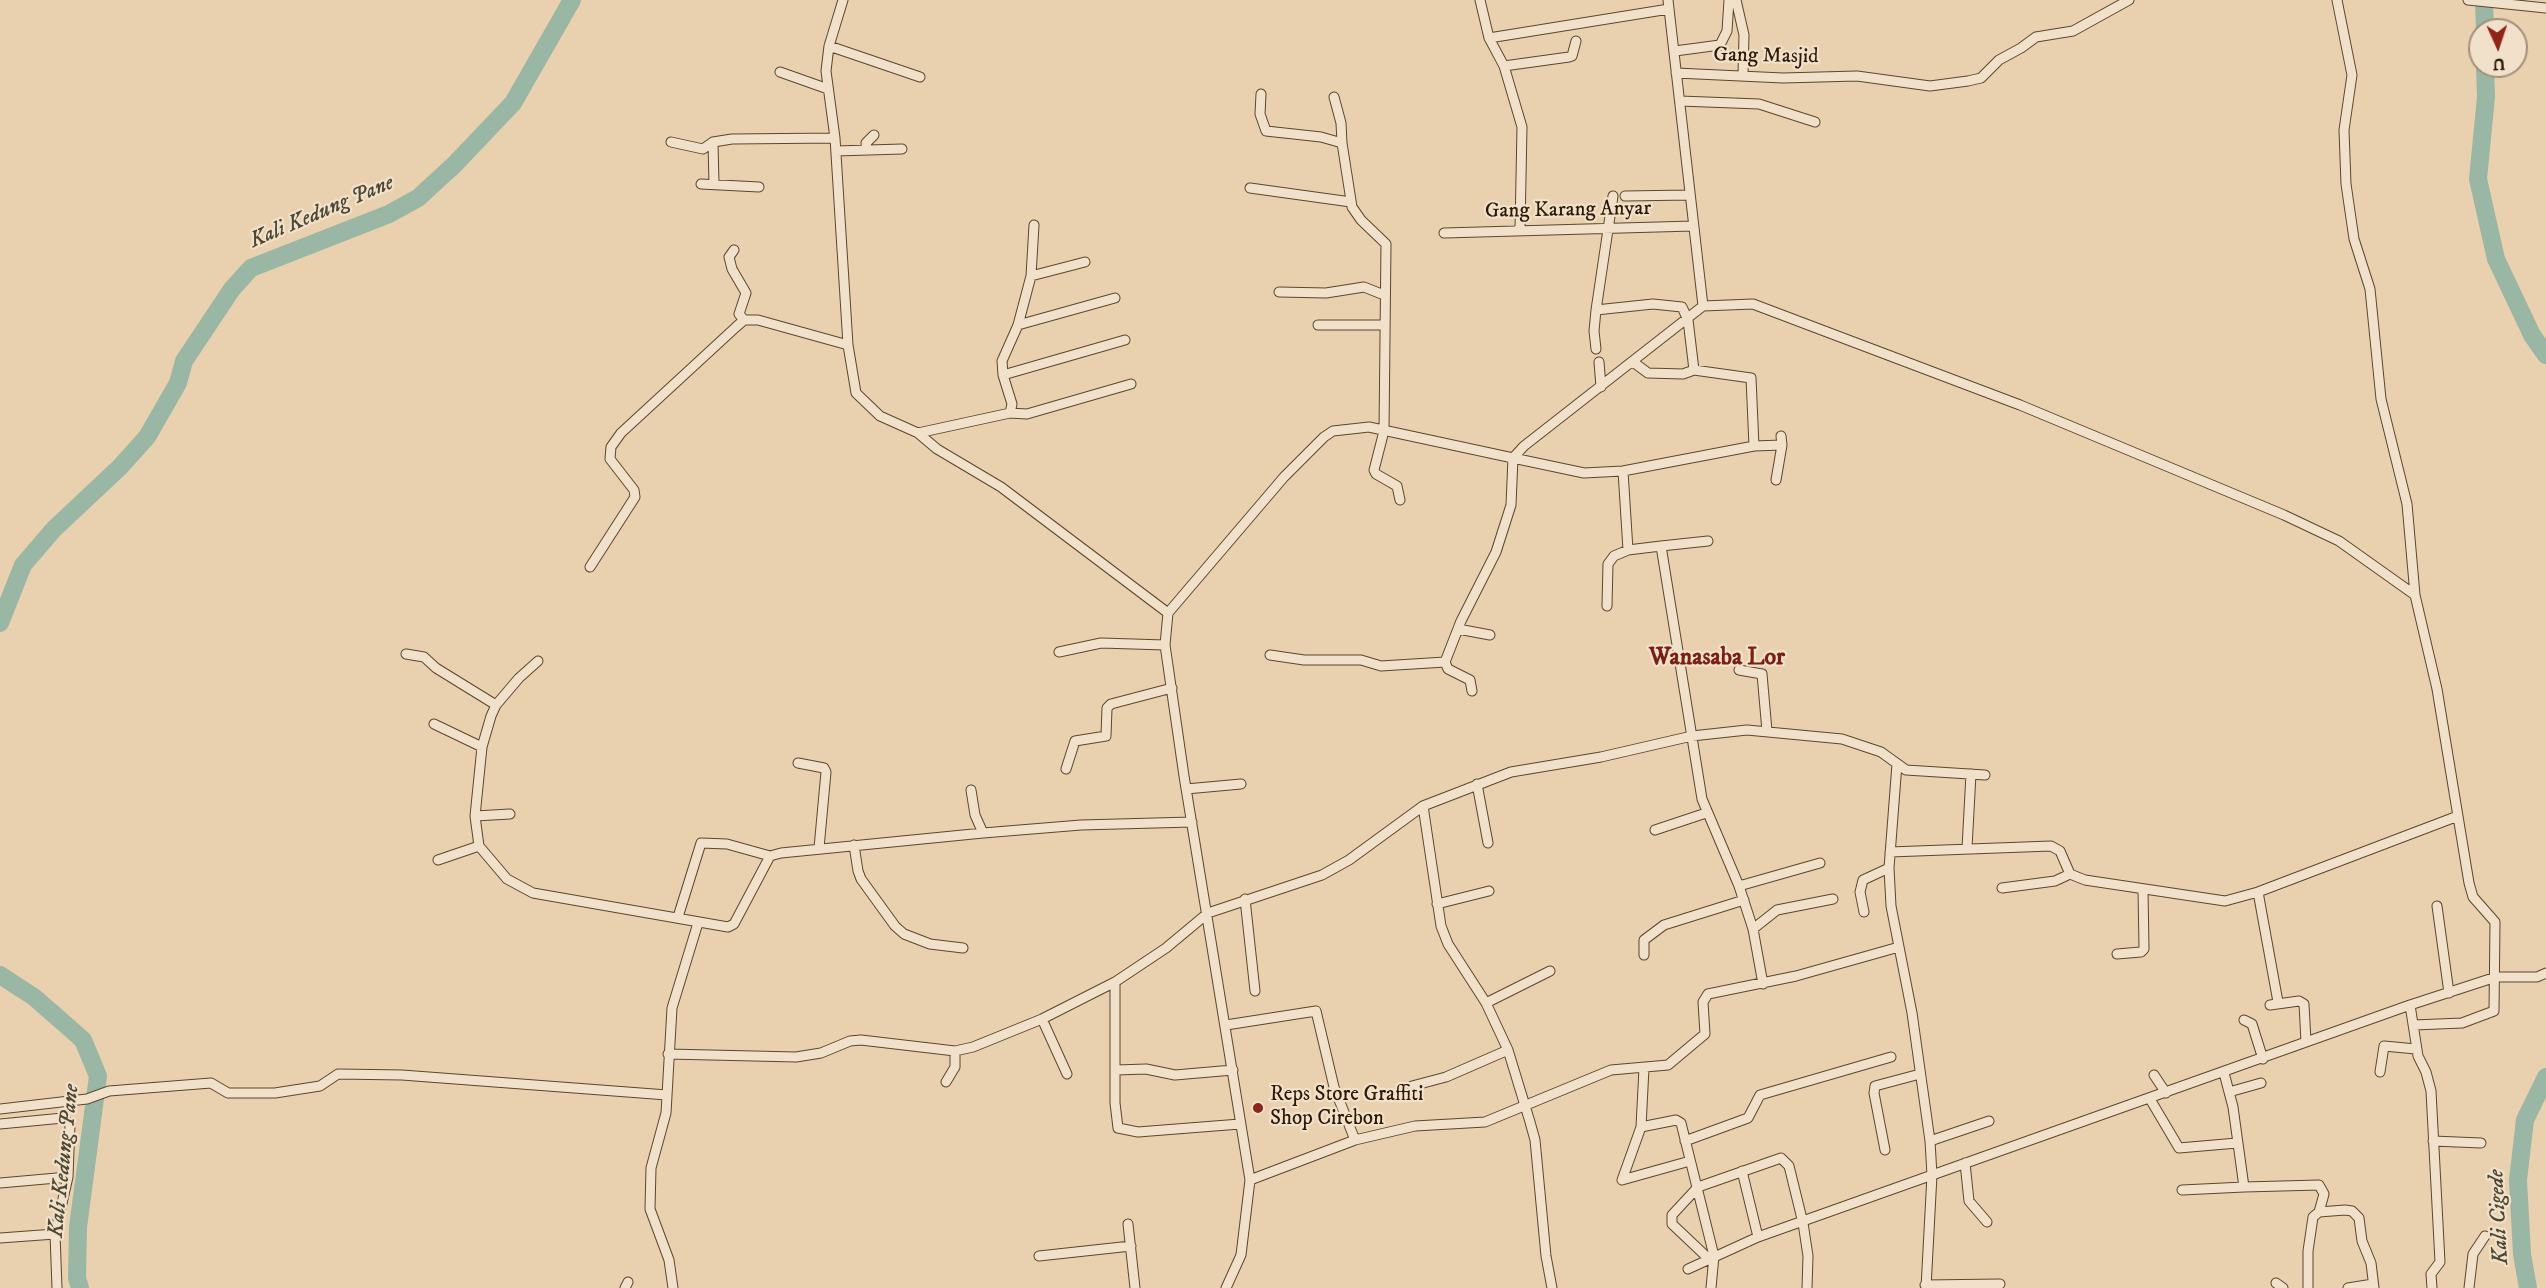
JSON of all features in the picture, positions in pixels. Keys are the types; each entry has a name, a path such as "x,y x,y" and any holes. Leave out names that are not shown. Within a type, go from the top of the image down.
{"street":[{"path":"843,0 829,46 828,89 835,138 852,383 861,400 880,416 918,433 926,441 1001,487 1168,613"},
{"path":"1480,0 1489,38 1504,66 1522,127 1520,229"},
{"path":"1675,51 1720,45 1727,31 1729,0"},
{"path":"1736,0 1744,35 1743,75"},
{"name":"Gang Masjid","path":"1676,73 1783,78 1857,76 1930,87 1968,81 1981,78 1999,60 2036,37 2073,31 2129,0"},
{"path":"2337,0 2352,75 2344,130 2346,184 2354,239 2370,289 2381,399 2407,504 2415,596 2437,689 2473,897 2495,922 2496,977 2493,1012 2462,1023 2414,1025"},
{"path":"2469,0 2546,8"},
{"path":"1489,38 1668,4 1703,306"},
{"path":"1504,66 1572,56 1576,41"},
{"path":"829,46 920,76"},
{"path":"780,72 828,89"},
{"path":"1261,94 1260,114 1262,128 1266,131 1322,137 1342,143"},
{"path":"1334,97 1341,123 1351,202 1355,212 1386,244 1384,430 1374,470 1376,474 1397,486 1400,500"},
{"path":"1680,101 1759,104 1815,122"},
{"path":"867,150 866,143 874,135"},
{"path":"671,142 703,149 713,142 835,138"},
{"path":"713,142 714,184"},
{"path":"836,152 902,149"},
{"path":"701,184 759,187"},
{"path":"1250,188 1351,202"},
{"path":"1625,196 1689,195"},
{"path":"1596,349 1594,331 1596,310 1606,228 1613,196"},
{"path":"1010,413 1012,404 1003,375 1002,361 1018,326 1031,276 1034,225"},
{"name":"Gang Karang Anyar","path":"1444,233 1520,229 1693,226"},
{"path":"734,250 730,252 729,257 732,269 746,293 739,311 744,320"},
{"path":"1031,276 1085,261"},
{"path":"1279,292 1312,294 1364,287 1384,295"},
{"path":"1018,326 1115,298"},
{"path":"1472,691 1470,680 1448,669 1445,662 1458,629 1496,552 1511,505 1513,458 1524,446 1703,306 1753,304 2020,405 2284,515 2339,542 2415,596"},
{"path":"1596,310 1676,305 1683,307 1688,320 1694,370"},
{"path":"590,567 635,497 634,490 610,459 610,447 621,433 744,320 758,320 848,345"},
{"path":"1318,325 1385,324"},
{"path":"1003,375 1125,339"},
{"path":"1599,362 1601,387"},
{"path":"1633,362 1648,373 1683,374 1694,370 1749,376 1754,446"},
{"path":"918,433 1010,413 1027,414 1131,384"},
{"path":"1226,1288 1241,1255 1250,1180 1186,789 1166,645 1168,613 1284,477 1324,437 1334,431 1352,427 1384,430 1584,473 1623,471 1781,440 1776,480"},
{"path":"1623,471 1628,550"},
{"path":"1607,606 1608,564 1614,556 1628,550 1708,541"},
{"path":"1661,546 1706,813 1744,900 1753,929 1762,984"},
{"path":"1458,629 1490,635"},
{"path":"1059,652 1101,643 1166,645"},
{"path":"406,654 423,657 436,668 496,705"},
{"path":"1270,655 1304,660 1361,660 1381,666 1445,662"},
{"path":"538,661 519,678 496,705 482,747 475,816 479,846 510,882 558,898 678,917 719,927 734,924 770,856"},
{"path":"1739,670 1762,674 1767,731"},
{"path":"1066,769 1075,741 1106,736 1107,712 1111,704 1172,688"},
{"path":"434,724 482,747"},
{"path":"668,1054 788,1057 821,1053 850,1041 870,1040 955,1051 973,1047 1042,1018 1115,982 1166,948 1208,913 1322,875 1349,860 1424,806 1510,772 1602,758 1692,736 1729,731 1767,731 1842,740 1881,752 1911,771 1985,775"},
{"path":"798,763 824,768 826,771 819,848"},
{"path":"1897,764 1889,868 1891,906 1930,1140 1932,1175 1926,1287 2000,1284"},
{"path":"1967,848 1971,774"},
{"path":"1186,789 1241,783"},
{"path":"1477,784 1488,843"},
{"path":"971,789 975,815 982,833"},
{"path":"1424,806 1437,904 1448,944 1486,1003 1508,1050 1525,1106 1534,1140 1546,1256 1552,1288"},
{"path":"1655,830 1706,813"},
{"path":"475,816 510,814"},
{"path":"1890,852 2055,846 2060,851 2070,874 2085,880 2224,901 2258,892 2458,816"},
{"path":"678,917 701,843 727,844 770,856 819,848 1081,825 1192,822"},
{"path":"854,845 861,879 895,926 904,934 930,944 963,948"},
{"path":"438,860 479,846"},
{"path":"1739,886 1820,863"},
{"path":"1864,912 1860,892 1863,880 1889,868"},
{"path":"2002,888 2055,881 2070,874"},
{"path":"2117,954 2141,952 2144,949 2143,889"},
{"path":"1437,904 1489,891"},
{"path":"2258,892 2274,1004 2299,1001 2304,1004 2306,1042"},
{"path":"1753,929 1777,910 1833,898"},
{"path":"1245,899 1256,990"},
{"path":"1644,955 1644,940 1664,925 1744,900"},
{"path":"2437,906 2449,993"},
{"path":"673,1288 669,1260 650,1209 651,1168 664,1124 672,1008 698,922"},
{"path":"1250,1180 1355,1140 1415,1126 1485,1122 1611,1070 1672,1064 1705,1034 1703,1002 1708,994 1762,984 1899,947"},
{"path":"1486,1003 1550,971"},
{"path":"1688,1269 1758,1237 1803,1223 2410,1005 2496,977 2537,977 2546,973"},
{"path":"1115,982 1116,1111 1121,1130 1157,1131 1240,1124"},
{"path":"2410,1005 2416,1049 2430,1084 2440,1262 2431,1274 2432,1288"},
{"path":"1226,1025 1316,1011 1334,1088 1355,1140"},
{"path":"1042,1018 1067,1074"},
{"path":"2244,1020 2252,1024 2263,1059"},
{"path":"2380,1072 2384,1046 2416,1049"},
{"path":"1412,1086 1446,1077 1508,1050"},
{"path":"946,1082 955,1067 955,1051"},
{"path":"1685,1141 1748,1118 1760,1095 1891,1057"},
{"path":"1644,1068 1641,1127 1622,1180 1690,1161"},
{"path":"1116,1070 1146,1070 1175,1075 1233,1070"},
{"path":"2224,1073 2234,1107 2244,1187"},
{"path":"0,1109 87,1099 109,1091 211,1083 228,1093 275,1093 320,1086 338,1074 402,1075 667,1095"},
{"path":"1885,1150 1874,1093 1875,1086 1920,1074"},
{"path":"2154,1075 2166,1093"},
{"path":"2229,1092 2261,1083"},
{"path":"2150,1099 2178,1148 2237,1143"},
{"path":"0,1124 63,1119 69,1121 71,1143 68,1177 55,1234 57,1288"},
{"path":"1641,1127 1679,1120 1698,1187 1711,1258 1711,1288"},
{"path":"1930,1140 1989,1121"},
{"path":"2433,1141 2481,1143"},
{"path":"1711,1258 1670,1221 1672,1215 1698,1187 1773,1159 1786,1160 1803,1223 1809,1256 1807,1288"},
{"path":"1965,1163 1969,1201 1987,1222"},
{"path":"1742,1171 1758,1237"},
{"path":"0,1183 68,1177"},
{"path":"2182,1190 2319,1185 2324,1194 2319,1212 2312,1221 2308,1288"},
{"path":"2319,1212 2345,1210 2357,1214 2362,1241 2371,1263 2374,1286 2348,1288"},
{"path":"1128,1224 1135,1288"},
{"path":"0,1238 55,1234"},
{"path":"2469,1288 2473,1254 2485,1236"},
{"path":"1039,1256 1131,1246"}],"waterway":[{"name":"Kali Kedung Pane","path":"0,623 23,565 54,529 120,467 147,437 178,383 184,361 232,289 251,268 389,214 418,198 454,165 513,103 572,0"},
{"name":"Kali Cigede","path":"2484,0 2485,18"},
{"name":"Kali Cigede","path":"2485,78 2486,97 2478,179 2496,259 2532,335 2546,355"},
{"name":"Kali Kedung Pane","path":"0,975 34,997 83,1040 98,1076 78,1227 77,1278 80,1288"},
{"name":"Kali Cigede","path":"2528,1288 2522,1254 2518,1180 2525,1120 2546,1077"}],"place":[{"name":"Reps Store Graffiti Shop Cirebon","path":"1258,1108"}],"district":[{"name":"Wanasaba Lor","path":"1717,659"}]}
